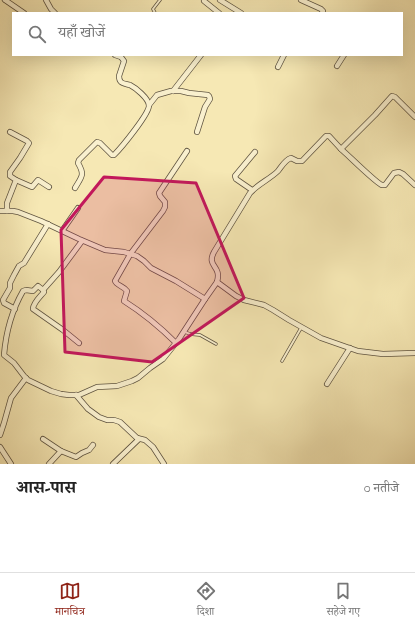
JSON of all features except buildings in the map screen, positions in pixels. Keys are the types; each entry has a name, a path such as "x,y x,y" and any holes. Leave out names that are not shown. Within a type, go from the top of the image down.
{"street":[{"path":"4,0 22,12"},
{"path":"46,0 54,12"},
{"path":"205,0 218,12"},
{"path":"220,0 239,12"},
{"path":"301,0 321,9 322,12"},
{"path":"118,56 124,61 119,76 120,81 136,89 145,98 149,105"},
{"path":"173,91 200,56"},
{"path":"278,67 284,56"},
{"path":"337,66 343,56"},
{"path":"75,188 82,175 82,170 78,163 79,160 97,142 100,143 112,155 115,155 140,123 149,105 157,95 173,91 181,91 209,96 210,99 205,107 197,132"},
{"path":"341,149 392,96 395,97 415,117"},
{"path":"10,132 29,143 10,172 10,176 32,186 38,180 49,186"},
{"path":"43,290 38,286 33,291 24,290 22,293 10,318 4,354 5,356 14,363 26,378 51,391 61,394 76,395 85,393 97,387 116,386 138,378 163,359 176,343 204,299 217,282 218,273 211,257 222,238 252,190 276,172 289,158 302,161 326,136 329,136 369,175 381,184 385,184 394,174 398,172 415,185"},
{"path":"176,343 136,308 124,301 127,291 115,281 130,253 165,207 165,202 159,193 187,151"},
{"path":"252,190 236,179 235,176 255,152"},
{"path":"7,211 7,203 16,180"},
{"path":"62,231 78,208"},
{"path":"0,211 18,212 105,250 130,253 141,258 151,268 159,273 176,281 204,299"},
{"path":"15,309 4,303 3,300 10,288 10,283 19,266 24,263 48,224"},
{"path":"79,343 33,308 44,292 43,290 59,272 82,240"},
{"path":"217,282 236,296 244,300 264,305 321,338 350,348 383,354 415,353"},
{"path":"327,384 350,348"},
{"path":"0,435 11,398 26,378"},
{"path":"76,395 94,414 103,419 120,422 139,439 145,440 158,454 164,464"},
{"path":"43,439 61,451 76,457 89,450 92,444"},
{"path":"113,464 139,439"},
{"path":"0,447 11,464"},
{"path":"49,464 61,451"}],"lane":[{"path":"154,12 153,9 160,0"},
{"path":"282,361 302,327"},
{"path":"184,331 190,334 200,334 216,344"}],"highlighted area":[{"path":"104,177 196,183 244,298 152,362 65,352 61,230"}]}
